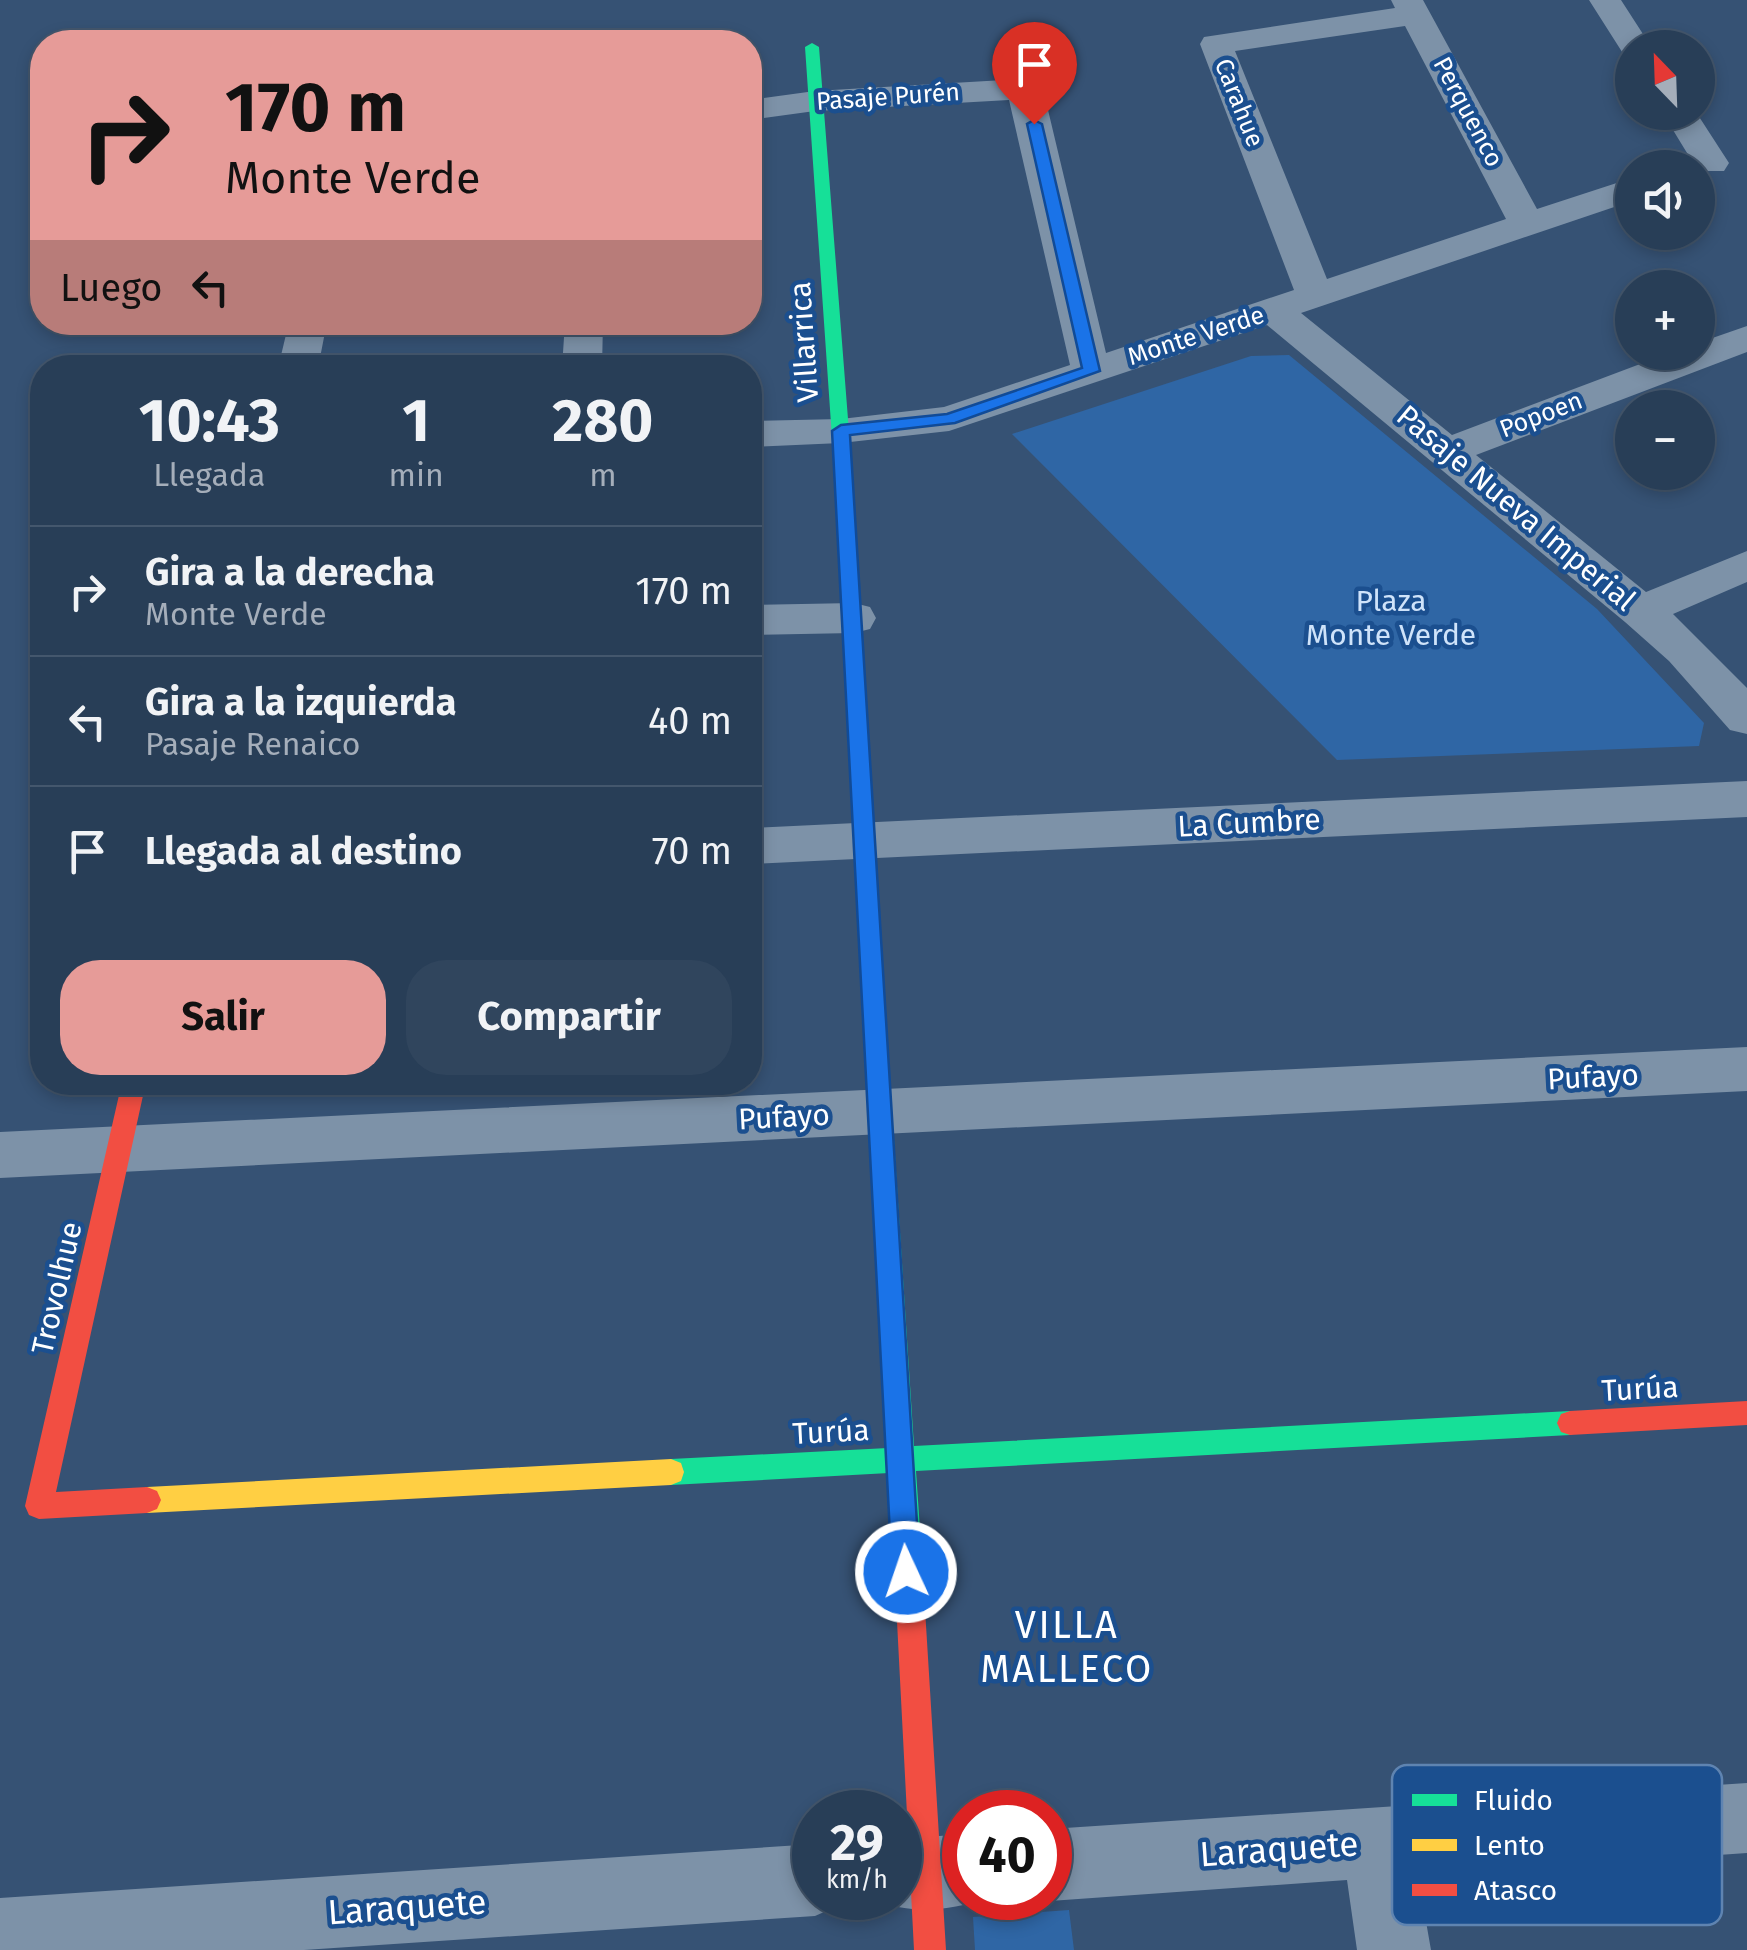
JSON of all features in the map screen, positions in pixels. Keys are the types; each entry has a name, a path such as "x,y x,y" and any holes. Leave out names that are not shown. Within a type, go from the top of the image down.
{"street":[{"path":"1605,0 1624,30"},
{"name":"Perquenco","path":"1412,8 1527,224"},
{"name":"Carahue","path":"1315,296 1216,44 1412,8"},
{"name":"Villarrica","path":"812,47 854,618 862,841 882,1112 899,1459 930,1873 930,1950"},
{"name":"Pasaje Purén","path":"762,108 1021,74 1091,371"},
{"path":"1715,161 1747,151"},
{"name":"Monte Verde","path":"762,434 841,431 949,419 1615,195"},
{"name":"Pasaje Nueva Imperial","path":"1273,310 1641,611 1685,650 1747,718"},
{"name":"Popoen","path":"1448,450 1747,338"},
{"path":"1641,611 1747,565"},
{"path":"762,620 854,618"},
{"name":"La Cumbre","path":"762,845 1747,799"},
{"name":"Pufayo","path":"0,1155 1747,1070"},
{"name":"Trovolhue","path":"39,1506 131,1095"},
{"name":"Turúa","path":"39,1506 1747,1413"},
{"name":"Laraquete","path":"1722,1820 1747,1818"},
{"name":"Laraquete","path":"1072,1863 1392,1841"},
{"path":"1377,1842 1394,1950"},
{"name":"Laraquete","path":"0,1934 437,1928 792,1883"}],"green space":[{"name":"Plaza Monte Verde","path":"1289,355 1597,609 1704,723 1699,746 1337,760 1012,434 1251,356"},
{"path":"973,1920 1070,1920 1074,1950 975,1950"}],"traffic: fast":[{"path":"812,47 845,496"},
{"path":"872,972 907,1544"},
{"path":"671,1472 1570,1423"}],"traffic: slow":[{"path":"845,496 872,972"},
{"path":"147,1500 671,1472"}],"traffic: jam":[{"path":"131,1095 39,1506 147,1500"},
{"path":"1570,1423 1747,1413"},
{"path":"907,1544 930,1950"}],"district":[{"name":"VILLA MALLECO","path":"1067,1647"}],"route":[{"path":"906,1572 841,431 949,419 1091,371 1034,124"}]}
